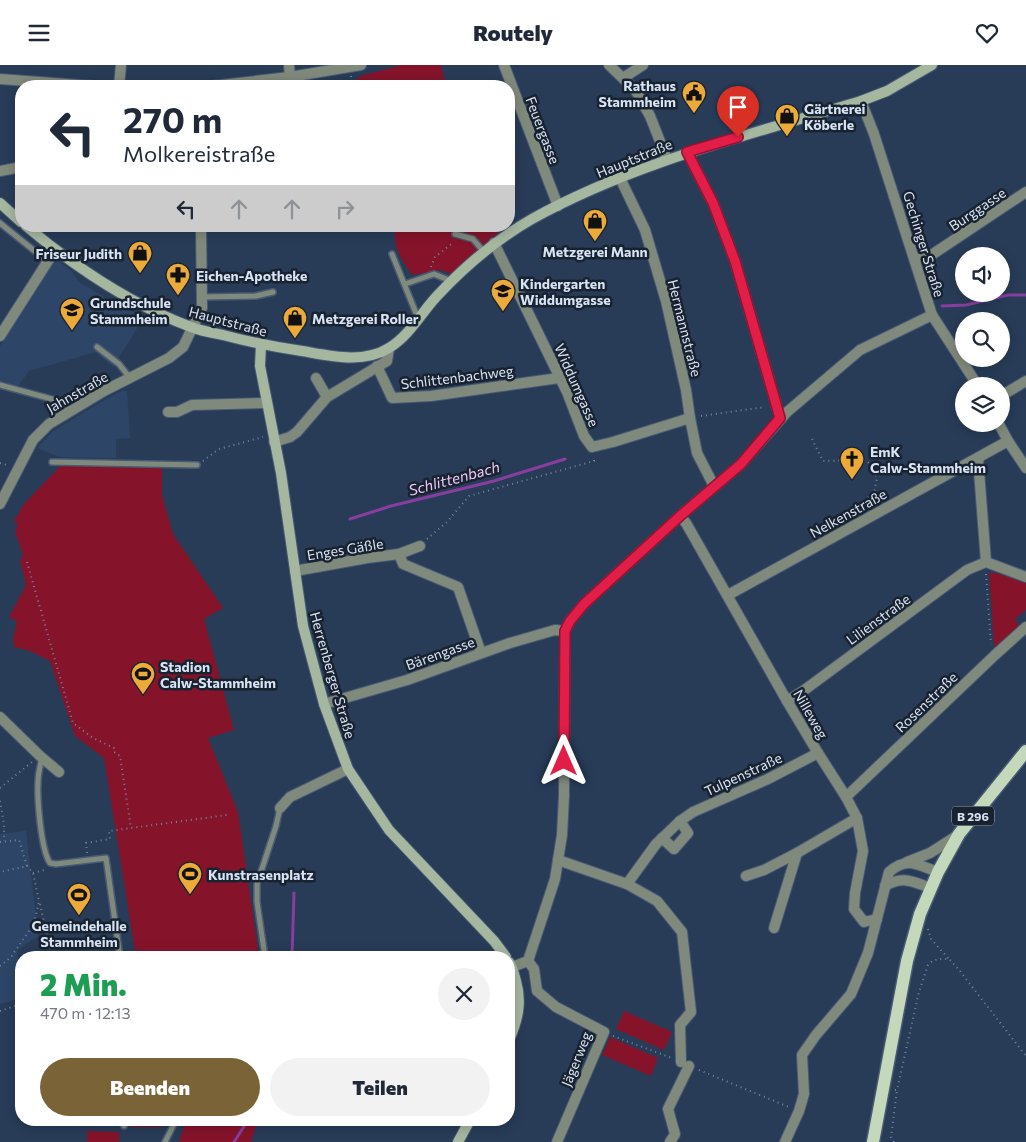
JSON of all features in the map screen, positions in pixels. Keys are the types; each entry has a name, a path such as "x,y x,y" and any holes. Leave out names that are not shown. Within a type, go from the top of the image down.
{"main road":[{"name":"B 296","path":"873,1142 907,961 920,914 938,872 959,834 1026,751"}],"street":[{"path":"120,80 121,65"},
{"path":"289,65 290,77"},
{"path":"264,80 361,65"},
{"name":"Feuergasse","path":"504,65 510,80"},
{"path":"610,65 636,91 650,116 667,159"},
{"path":"623,78 643,65"},
{"name":"Hauptstraße","path":"515,231 558,206 620,177 687,152 861,101 887,91 932,65"},
{"path":"0,79 15,80"},
{"name":"Feuergasse","path":"515,94 558,206"},
{"name":"Gechinger Straße","path":"861,101 874,134 932,315 972,377"},
{"path":"687,152 713,203 735,261 775,406 780,418"},
{"path":"0,171 15,168"},
{"name":"Hermannstraße","path":"620,177 645,230 658,274 686,390 697,453 714,486"},
{"name":"Burggasse","path":"915,260 930,256 1026,193"},
{"path":"0,203 15,217"},
{"name":"Hauptstraße","path":"33,232 54,250 127,296 193,328 261,345 346,358 375,355 403,338 451,281 494,243 513,232"},
{"name":"Jahnstraße","path":"0,504 33,439 49,424 176,353 183,347 202,308 201,232"},
{"name":"Widdumgasse","path":"494,243 567,392 584,436 592,447 690,418"},
{"path":"0,336 54,250"},
{"path":"515,963 528,961 554,879 558,860 562,835 564,796 565,631 570,621 584,604 680,516 741,464 780,418 860,350 932,315"},
{"name":"Herrenberger Straße","path":"261,345 260,366 303,627 324,704 348,769 389,830 502,951"},
{"name":"Hauptstraße","path":"273,438 290,437 297,432 327,397 387,361 389,348"},
{"name":"Schlittenbachweg","path":"377,367 392,398 431,396 560,378"},
{"path":"316,378 327,397"},
{"path":"1010,391 1026,381"},
{"path":"168,412 177,412 192,405 267,403"},
{"path":"1003,432 1026,469"},
{"name":"Nelkenstraße","path":"728,595 1008,441"},
{"path":"978,458 986,562 1026,577"},
{"name":"Nilleweg","path":"680,516 686,523 787,701 846,797 857,819 863,851 854,909 864,922 877,919"},
{"name":"Enges Gäßle","path":"295,571 398,554 420,546"},
{"name":"Enges Gäßle","path":"398,554 403,564 458,587 482,653"},
{"name":"Lilienstraße","path":"787,701 804,691 967,570 986,562"},
{"name":"Rosenstraße","path":"846,797 994,655 1026,627"},
{"name":"Bärengasse","path":"324,704 407,680 482,653 555,630 565,631"},
{"path":"0,717 59,772"},
{"name":"Tulpenstraße","path":"627,884 662,838 693,811 768,779 818,753"},
{"path":"280,807 290,797 348,769"},
{"path":"746,876 764,870 857,819"},
{"path":"662,838 674,849 688,833 680,821"},
{"path":"785,1142 799,1111 804,1094 802,1055 816,1035 851,994 868,953 889,873 897,866 930,853 959,834"},
{"path":"774,928 797,853"},
{"path":"558,860 627,884 657,901 682,932 691,1012 680,1025 685,1064 668,1109 675,1134 670,1142"},
{"path":"907,862 938,872"},
{"path":"885,886 893,881 905,879 931,888"},
{"name":"Jägerweg","path":"528,961 534,969 538,991 556,1007 604,1032 558,1142"},
{"path":"515,980 519,992 519,1009 515,1025"},
{"path":"458,1142 467,1126"}],"lane":[{"path":"0,223 47,261"},
{"path":"454,234 473,239 484,251"},
{"path":"392,254 418,319"},
{"path":"405,284 434,274 451,281"},
{"path":"202,297 256,297 273,292"},
{"path":"97,347 119,364 130,378"},
{"path":"0,385 59,401 71,410"},
{"path":"52,462 198,465"},
{"path":"41,757 38,781 42,841 46,858 50,863 56,865 106,858 119,951"},
{"path":"264,951 256,902 257,883 276,826 280,807"},
{"path":"165,1142 173,1126"}],"path":[{"path":"431,266 435,257 445,251 455,241 452,232"},
{"path":"690,418 775,406"},
{"path":"198,465 219,449 273,438"},
{"path":"812,439 823,461 857,460 868,462 877,478 874,493 866,499 875,513"},
{"path":"420,546 447,522 469,496 594,461 592,447"},
{"path":"26,561 73,723 93,738 114,748 114,752 120,756 131,827"},
{"path":"986,562 991,650 994,655"},
{"path":"0,788 41,757"},
{"path":"0,801 4,825 4,841"},
{"path":"87,853 86,843 110,839 109,831 227,815"},
{"path":"0,842 19,840 27,866 33,873 51,951"},
{"path":"0,872 27,866"},
{"path":"33,873 50,869"},
{"path":"15,951 34,924 39,901"},
{"path":"920,914 928,928 931,939 1026,1056"},
{"path":"0,966 15,951"},
{"path":"894,1142 891,1137 898,1090 919,993 928,965 934,960 949,959"},
{"path":"0,1011 15,1006"},
{"path":"604,1032 799,1111"},
{"path":"883,1087 898,1090"}],"shaded area":[{"path":"402,65 441,65 445,80 356,80 360,76"},
{"path":"395,232 499,232 451,274 441,270 412,275 396,247"},
{"name":"Grundschule Stammheim","path":"56,259 70,270 79,282 111,301 144,317 113,367 96,352 29,371 18,386 0,381 0,346"},
{"path":"122,391 127,391 130,438 116,439 116,458 60,457 37,448 52,432"},
{"name":"Stadion Calw-Stammheim","path":"61,465 162,468 162,495 173,534 223,608 204,619 234,730 208,738 238,812 258,951 135,951 104,758 75,736 50,661 30,651 14,647 13,639 17,621 9,617 26,585 20,561 23,555 15,531 18,524 14,522 23,505"},
{"path":"989,573 997,573 1026,583 1026,610 1015,619 1019,626 996,647 994,645"},
{"path":"26,831 38,936 15,951 15,1000 0,1004 0,834"},
{"path":"624,1011 672,1032 664,1050 616,1029"},
{"path":"610,1037 658,1058 651,1076 602,1055"},
{"path":"132,1126 162,1126 162,1127"},
{"path":"184,1126 256,1126 251,1142 179,1142"},
{"path":"87,1131 119,1132 119,1142 87,1142"}],"waterway":[{"name":"Schlittenbach","path":"942,306 966,305 1008,295 1026,295"},
{"name":"Schlittenbach","path":"350,519 391,506 494,481 565,459"},
{"path":"292,951 294,893"},
{"path":"234,1142 244,1126"}],"place":[{"name":"Rathaus Stammheim","path":"694,114"},
{"name":"Gärtnerei Köberle","path":"787,137"},
{"name":"Metzgerei Mann","path":"595,242"},
{"name":"Friseur Judith","path":"140,274"},
{"name":"Eichen-Apotheke","path":"178,296"},
{"name":"Kindergarten Widdumgasse","path":"503,312"},
{"name":"Grundschule Stammheim","path":"72,331"},
{"name":"Metzgerei Roller","path":"295,339"},
{"name":"EmK Calw-Stammheim","path":"852,480"},
{"name":"Stadion Calw-Stammheim","path":"143,695"},
{"name":"Kunstrasenplatz","path":"190,895"},
{"name":"Gemeindehalle Stammheim","path":"79,916"}],"route":[{"path":"564,761 565,631 570,621 584,604 680,516 741,464 780,418 775,406 735,261 713,203 687,152 738,137"}]}
